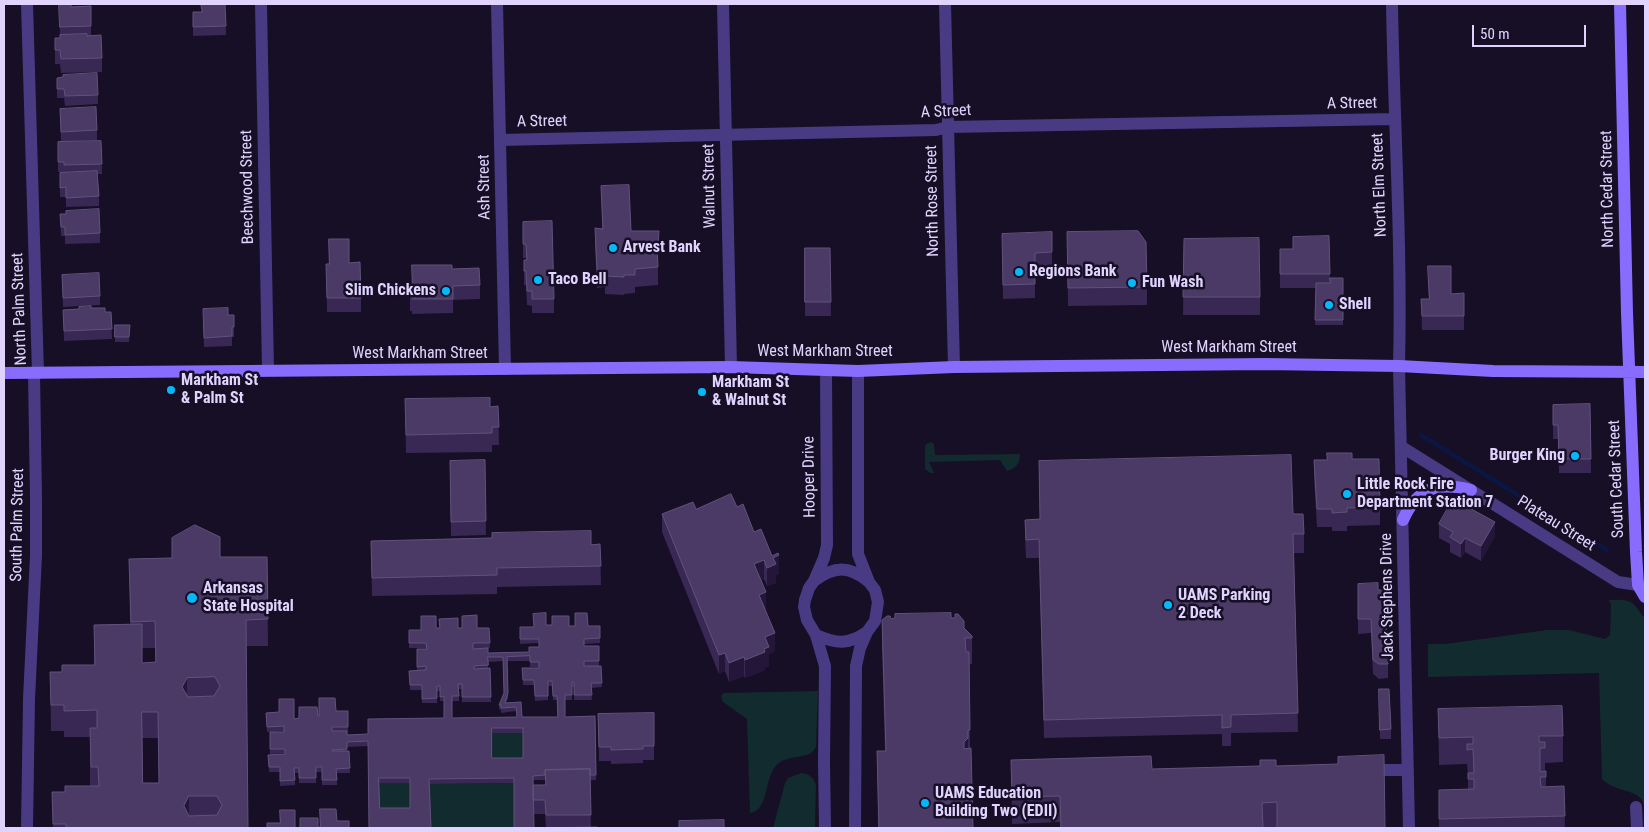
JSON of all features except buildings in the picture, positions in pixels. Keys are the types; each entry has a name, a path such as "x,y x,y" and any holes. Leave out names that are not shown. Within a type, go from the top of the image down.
{"main road":[{"name":"North Cedar Street","path":"1620,4 1630,372"},
{"name":"West Markham Street","path":"4,373 731,368 858,371 954,367 1265,364 1400,366 1475,370 1645,372"},
{"name":"South Cedar Street","path":"1630,372 1635,525 1642,587"},
{"path":"1403,520 1413,501 1429,489 1449,486 1471,490"},
{"path":"1642,587 1645,597"}],"street":[{"name":"North Palm Street","path":"27,4 36,373"},
{"name":"Beechwood Street","path":"260,4 268,370"},
{"name":"Ash Street","path":"497,4 505,369"},
{"name":"Walnut Street","path":"723,4 731,368"},
{"name":"North Rose Street","path":"946,4 954,367"},
{"name":"North Elm Street","path":"1392,4 1394,119 1401,294 1400,366"},
{"name":"A Street","path":"500,140 936,130 948,127 1394,119"},
{"name":"Jack Stephens Drive","path":"1400,366 1410,828"},
{"name":"Hooper Drive","path":"825,828 826,666 816,635 807,620 804,607 809,588 824,558 827,545 826,370"},
{"path":"855,828 856,666 860,648 867,632 875,621 878,602 858,554 858,371"},
{"name":"South Palm Street","path":"27,828 29,699 36,547 36,373"},
{"name":"Plateau Street","path":"1402,448 1618,582 1642,587"},
{"path":"814,581 824,574 838,569 850,570 869,582"},
{"path":"816,635 829,641 842,643 857,639 867,632"},
{"path":"1358,771 1408,770"},
{"path":"1636,807 1637,828"}],"green space":[{"path":"931,442 934,444 935,455 1020,454 1020,457 1017,465 1007,471 1000,460 929,462 934,473 930,473 925,469 925,447 926,444"},
{"path":"1609,600 1625,600 1634,605 1645,618 1645,808 1638,796 1613,787 1602,779 1599,673 1428,677 1428,644 1446,644 1547,630 1569,630 1605,639 1610,635 1611,605"},
{"path":"818,691 816,747 812,753 788,759 775,767 760,807 750,813 747,719 723,702 721,697 723,693"},
{"path":"492,733 523,733 523,763 492,763"},
{"path":"801,773 814,779 816,785 815,828 773,828 785,783 788,778"},
{"path":"379,783 410,783 410,813 380,813"},
{"path":"514,783 514,828 431,828 429,784"}],"waterway":[{"path":"1421,435 1607,550"}],"place":[{"name":"Arvest Bank","path":"613,248"},
{"name":"Regions Bank","path":"1019,272"},
{"name":"Taco Bell","path":"538,280"},
{"name":"Fun Wash","path":"1132,283"},
{"name":"Slim Chickens","path":"446,291"},
{"name":"Shell","path":"1329,305"},
{"name":"Markham St & Palm St","path":"171,390"},
{"name":"Markham St & Walnut St","path":"702,392"},
{"name":"Burger King","path":"1575,456"},
{"name":"Little Rock Fire Department Station 7","path":"1347,494"},
{"name":"Arkansas State Hospital","path":"192,598"},
{"name":"UAMS Parking 2 Deck","path":"1168,605"},
{"name":"UAMS Education Building Two (EDII)","path":"925,803"}]}
